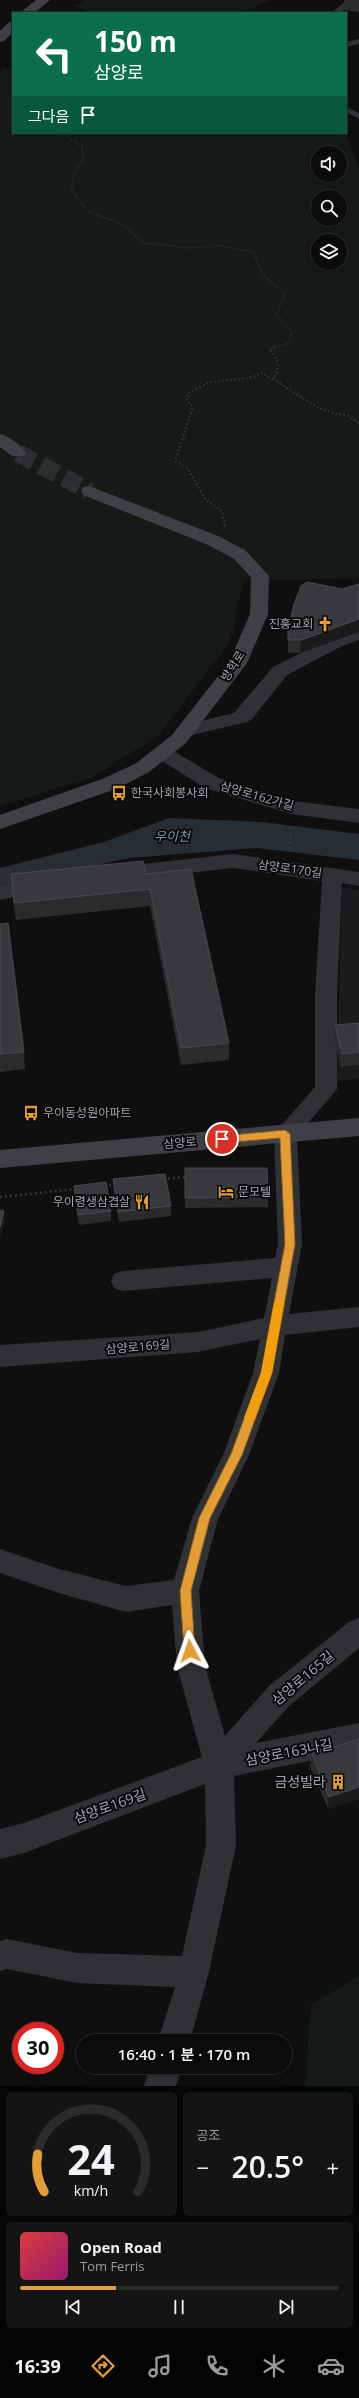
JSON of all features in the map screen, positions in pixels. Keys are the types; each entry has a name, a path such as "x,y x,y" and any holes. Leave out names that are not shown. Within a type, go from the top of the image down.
{"main road":[{"path":"27,12 44,0"},
{"path":"0,38 12,26"},
{"path":"0,439 18,454"},
{"name":"방학로","path":"0,822 109,784 142,768 162,753 188,730 238,663 259,614 260,576 239,554 212,540 89,491"},
{"name":"삼양로","path":"0,1159 359,1127"}],"street":[{"path":"188,730 240,718 245,715 280,671 336,642 359,634"},
{"name":"삼양로162가길","path":"162,753 212,783 292,807 359,816"},
{"name":"삼양로170길","path":"100,876 233,861 332,875 326,995 326,1089 285,1134"},
{"path":"332,875 359,879"},
{"path":"0,893 61,881"},
{"path":"176,2034 194,1972 221,1844 219,1765 191,1666 185,1591 205,1518 236,1455 266,1373 290,1244 285,1134"},
{"path":"123,1281 286,1267"},
{"name":"삼양로169길","path":"0,1356 198,1342 275,1326 359,1317"},
{"path":"0,1561 59,1581 126,1599 185,1591"},
{"name":"삼양로165길","path":"219,1765 279,1696 359,1631"},
{"name":"삼양로163나길","path":"219,1765 359,1737"},
{"name":"삼양로169길","path":"0,1844 24,1838 219,1765"},
{"path":"0,1956 7,1954 77,1968 194,1972"},
{"path":"160,2086 164,2074"}],"lane":[{"path":"336,12 352,0"},
{"path":"347,45 359,41"},
{"path":"347,110 359,116"}],"path":[{"path":"63,134 82,146 82,160 74,171 70,188 87,211 122,224 144,243 187,248 220,246 253,252 262,274 285,294 276,315 292,331 289,343 270,349 279,360 279,371 273,379"},
{"path":"227,530 222,511 206,500 188,469 175,461 193,407 187,401 188,393 210,382 249,378 262,373 318,408 331,414 347,415 353,422 359,423"},
{"path":"287,869 292,807"},
{"path":"156,1180 194,1176"},
{"path":"101,1186 125,1183"},
{"path":"0,1197 78,1189"}],"shaded area":[{"path":"84,0 270,0 243,12 90,12 74,6"},
{"path":"3,68 12,70 12,134 345,134 359,168 359,578 243,581 230,642 159,735 93,777 0,806 0,73"},
{"path":"342,887 359,890 359,1079 337,1081"},
{"path":"359,1976 359,2086 305,2086 311,2005"}],"water":[{"name":"우이천","path":"169,818 262,822 359,834 359,860 256,848 129,858 0,886 0,868 104,842"}],"building":[{"name":"진흥교회","path":"307,582 342,589 359,584 359,619 301,640 288,640 288,630 294,604 301,586"},
{"path":"143,861 146,874 191,869 229,1043 181,1048 150,889 14,903 11,874"},
{"path":"8,923 24,1052 0,1054 0,924"},
{"path":"359,1023 359,1052 342,1054 335,1025"},
{"name":"문모텔","path":"185,1168 267,1168 268,1197 185,1198"},
{"name":"우이령생삼겹살","path":"165,1174 171,1206 118,1212 113,1179"},
{"path":"106,1182 111,1211 78,1215 74,1186"},
{"path":"0,1210 4,1211 0,1227"},
{"name":"금성빌라","path":"359,1739 359,1787 329,1797 312,1754"}],"tunnel":[{"path":"18,453 89,491"}],"slow traffic":[{"path":"250,1418 266,1373 279,1303"}],"place":[{"name":"진흥교회","path":"325,624"},
{"name":"한국사회봉사회","path":"119,793"},
{"name":"우이동성원아파트","path":"31,1113"},
{"name":"문모텔","path":"226,1192"},
{"name":"우이령생삼겹살","path":"142,1202"},
{"name":"금성빌라","path":"338,1782"}],"route":[{"path":"190,1651 185,1591 205,1518 236,1455 266,1373 290,1244 285,1134 222,1139"}]}
